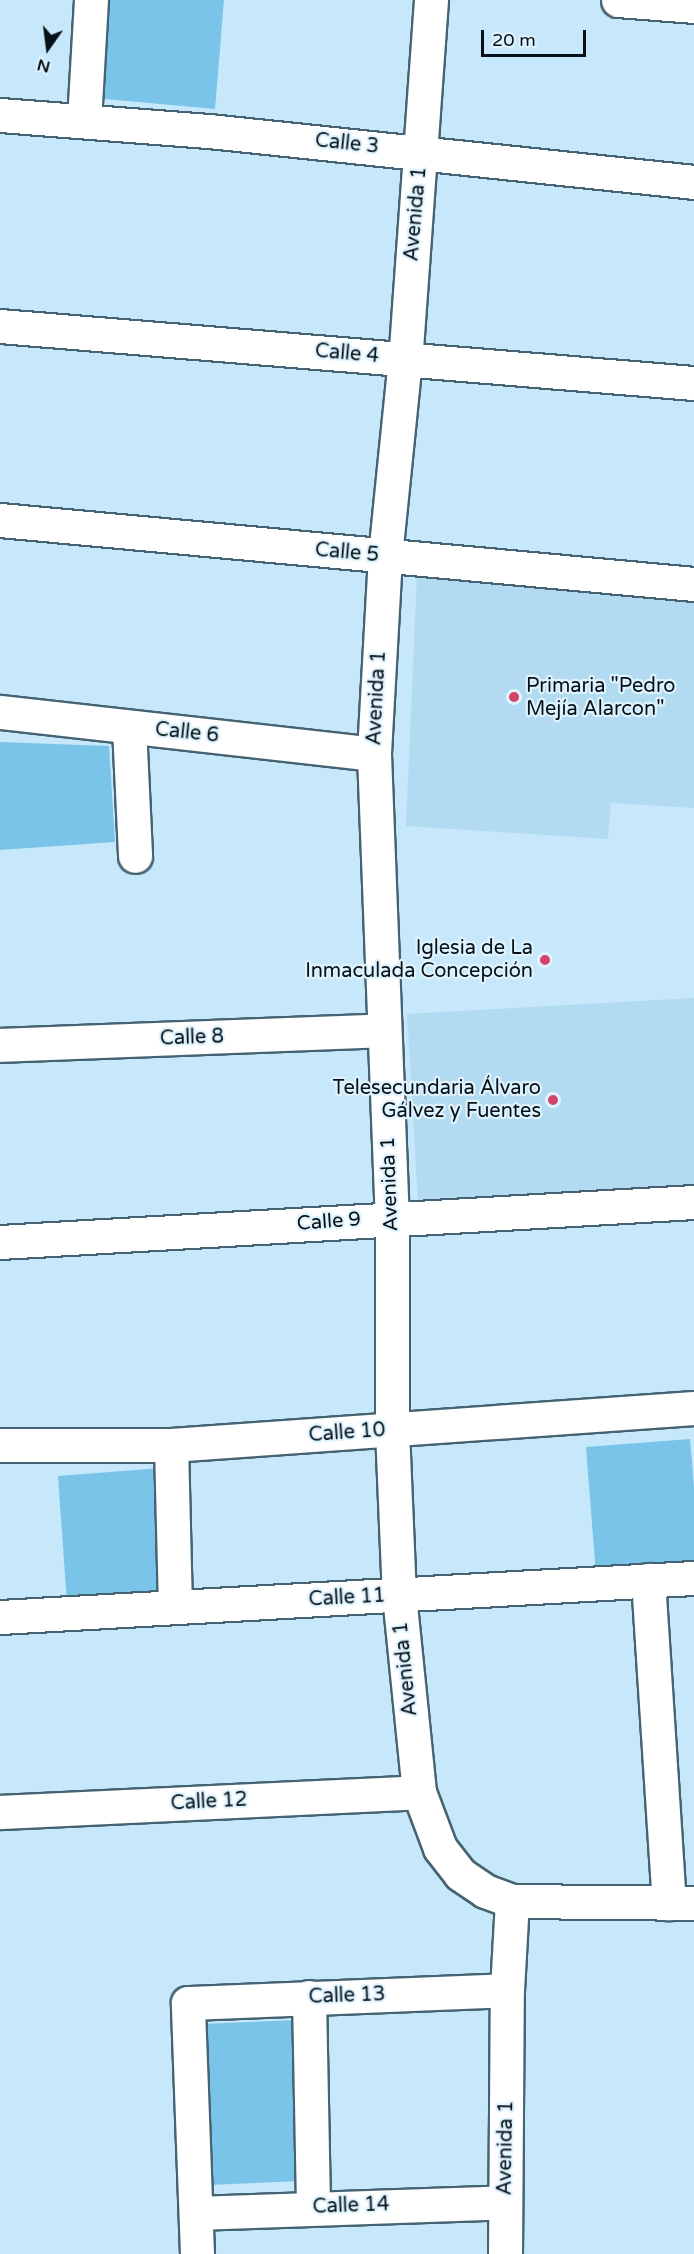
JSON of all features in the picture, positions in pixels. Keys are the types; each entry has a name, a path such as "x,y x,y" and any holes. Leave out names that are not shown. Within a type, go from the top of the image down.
{"street":[{"path":"84,121 92,0"},
{"name":"Avenida 1","path":"431,0 405,359 385,556 374,754 392,1218 392,1430 399,1595 419,1792 440,1848 460,1874 485,1891 512,1901 507,1990 505,2254"},
{"path":"618,0 694,6"},
{"name":"Calle 3","path":"0,115 421,152 694,182"},
{"name":"Calle 4","path":"0,326 694,383"},
{"name":"Calle 5","path":"0,520 694,584"},
{"name":"Calle 6","path":"0,712 374,754"},
{"path":"129,727 135,856"},
{"name":"Calle 8","path":"0,1045 384,1030"},
{"name":"Calle 9","path":"0,1242 694,1202"},
{"name":"Calle 10","path":"0,1445 171,1445 694,1408"},
{"path":"171,1445 175,1606"},
{"name":"Calle 11","path":"0,1617 694,1578"},
{"path":"512,1901 682,1903 648,1580"},
{"name":"Calle 12","path":"0,1812 419,1792"},
{"name":"Calle 13","path":"197,2212 188,2003 507,1990"},
{"path":"309,1997 314,2207"},
{"name":"Calle 14","path":"197,2212 505,2202"},
{"path":"196,2254 197,2212"}],"shaded area":[{"path":"102,0 224,0 215,109 94,98"},
{"name":"Primaria \"Pedro Mejía Alarcon\"","path":"417,574 694,597 694,808 611,803 608,839 406,826"},
{"path":"0,742 109,746 115,842 0,850"},
{"name":"Telesecundaria Álvaro Gálvez y Fuentes","path":"694,998 694,1185 418,1201 407,1014"},
{"path":"690,1439 694,1488 694,1568 596,1575 586,1447"},
{"path":"161,1468 170,1595 67,1603 58,1476"},
{"path":"295,2020 302,2181 208,2185 201,2024"}],"place":[{"name":"Primaria \"Pedro Mejía Alarcon\"","path":"514,697"},
{"name":"Iglesia de La Inmaculada Concepción","path":"545,960"},
{"name":"Telesecundaria Álvaro Gálvez y Fuentes","path":"553,1100"}]}
